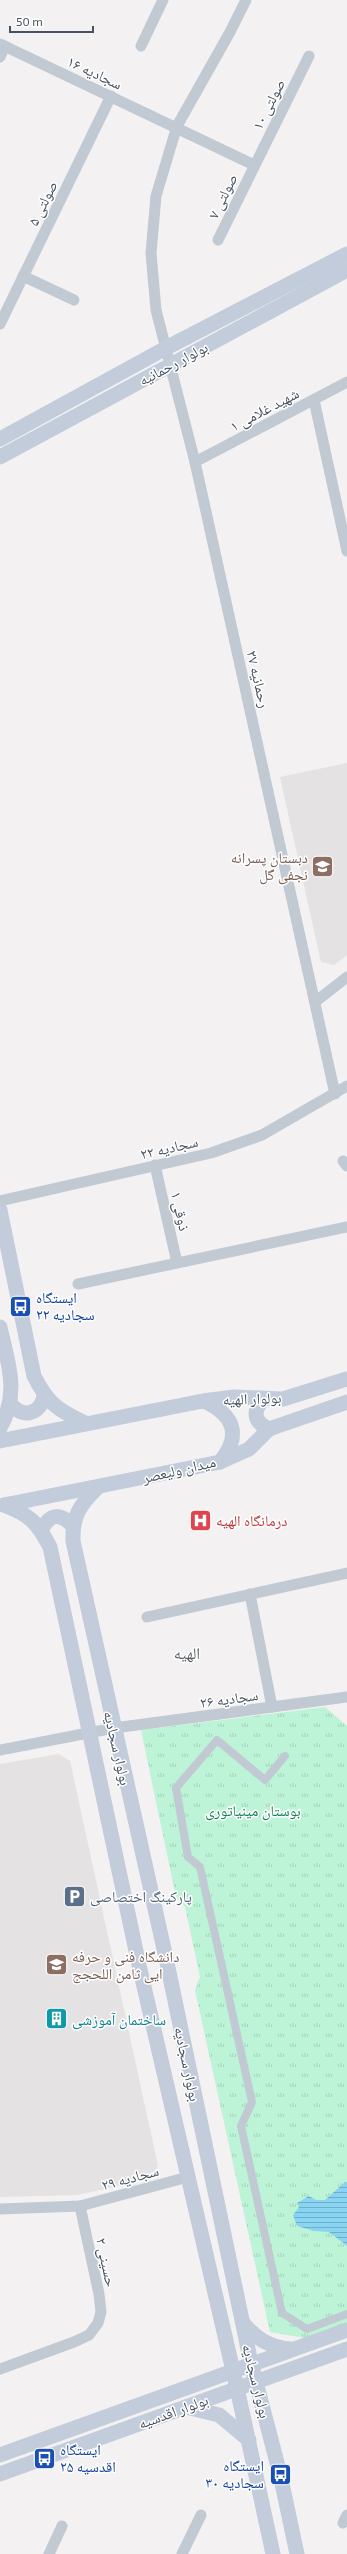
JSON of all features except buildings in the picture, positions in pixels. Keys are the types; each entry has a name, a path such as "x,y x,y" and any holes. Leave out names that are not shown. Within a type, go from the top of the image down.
{"main road":[{"name":"بولوار رحمانیه","path":"0,439 166,348 347,254"},
{"name":"بولوار رحمانیه","path":"0,457 347,270"},
{"path":"0,1210 34,1376 44,1396 60,1410 85,1423"},
{"path":"0,1327 13,1383 10,1403 0,1428"},
{"name":"بولوار الهیه","path":"203,1401 234,1397 262,1400 283,1399 347,1379"},
{"path":"10,1403 22,1414 30,1414 37,1410 42,1404 44,1396"},
{"path":"262,1400 256,1407 255,1417 260,1425 269,1429"},
{"path":"0,1441 85,1423 203,1401"},
{"name":"میدان ولیعصر","path":"2,1506 220,1462 229,1452 232,1441 232,1430 228,1418 220,1409 203,1401"},
{"name":"بولوار الهیه","path":"220,1462 249,1449 269,1429 347,1402"},
{"name":"بولوار سجادیه","path":"97,1488 81,1503 72,1525 73,1540 166,1958 251,2363 280,2474 297,2554"},
{"name":"بولوار سجادیه","path":"2,1506 25,1513 41,1531 50,1547 88,1733 188,2178 249,2440 273,2554"},
{"path":"41,1531 46,1521 55,1516 65,1518 72,1525"},
{"path":"242,2321 252,2334 262,2341 274,2346 291,2349"},
{"name":"بولوار اقدسیه","path":"0,2455 251,2363 347,2330"},
{"name":"بولوار اقدسیه","path":"0,2474 347,2349"},
{"path":"185,2407 219,2416 249,2440"}],"street":[{"path":"141,46 163,0"},
{"name":"رحمانیه ۲۷","path":"246,0 230,32 177,126 156,196 151,253 156,310 195,462 335,1094"},
{"path":"0,57 3,45"},
{"name":"سجادیه ۱۶","path":"3,45 177,126 254,165"},
{"name":"صولتی ۱۰","path":"254,165 309,56"},
{"name":"صولتی ۵","path":"0,324 111,96"},
{"name":"صولتی ۷","path":"218,240 254,165"},
{"path":"23,276 74,300"},
{"name":"شهید غلامی ۱","path":"195,462 347,382"},
{"path":"314,400 347,551"},
{"path":"315,1002 347,977"},
{"name":"سجادیه ۲۲","path":"0,1201 211,1153 262,1135 347,1086"},
{"name":"ذوقی ۱","path":"155,1166 178,1263"},
{"path":"78,1284 347,1228"},
{"path":"147,1617 347,1573"},
{"path":"250,1594 272,1707"},
{"name":"سجادیه ۲۶","path":"0,1750 114,1728 347,1697"},
{"path":"285,1756 265,1780 217,1740 176,1788 188,1857 200,1867 252,2102 241,2126 282,2313 307,2328 347,2314"},
{"name":"سجادیه ۲۹","path":"0,2209 80,2206 188,2178"},
{"name":"حسینی ۲","path":"0,2369 74,2342 88,2335 98,2323 101,2312 99,2294 80,2206"},
{"path":"182,2554 201,2515"},
{"path":"49,2554 62,2526"}],"shaded area":[{"name":"دبستان پسرانه نجفی گل","path":"347,763 347,955 334,965 321,962 280,777"},
{"name":"دانشگاه فنی و حرفه ایی ثامن اللحجج","path":"59,1754 70,1761 158,2166 150,2179 77,2195 0,2197 0,1764"}],"green space":[{"name":"بوستان مینیاتوری","path":"325,1707 347,1726 347,2326 311,2339 270,2332 195,1990 200,1977 185,1907 176,1897 141,1730"}],"water":[{"path":"345,2182 347,2183 347,2246 329,2232 314,2231 297,2226 293,2215 299,2207 297,2203 309,2196 316,2200 325,2200"}],"place":[{"name":"دبستان پسرانه نجفی گل","path":"323,866"},
{"name":"ایستگاه سجادیه ۲۲","path":"20,1306"},
{"name":"درمانگاه الهیه","path":"201,1520"},
{"name":"پارکینگ اختصاصی","path":"74,1896"},
{"name":"دانشگاه فنی و حرفه ایی ثامن اللحجج","path":"57,1965"},
{"name":"ساختمان آموزشی","path":"56,2019"},
{"name":"ایستگاه اقدسیه ۲۵","path":"45,2458"},
{"name":"ایستگاه سجادیه ۳۰","path":"280,2474"}],"district":[{"name":"الهیه","path":"187,1652"}]}
